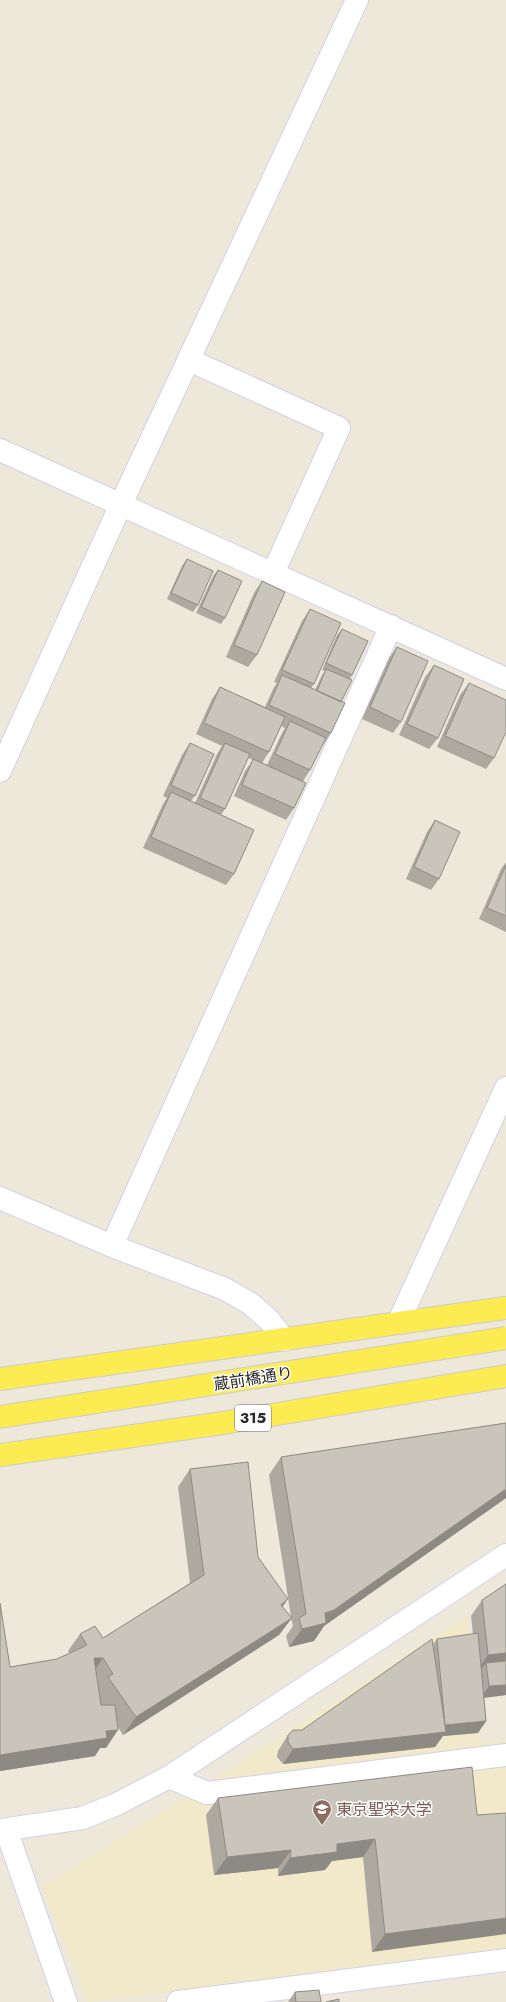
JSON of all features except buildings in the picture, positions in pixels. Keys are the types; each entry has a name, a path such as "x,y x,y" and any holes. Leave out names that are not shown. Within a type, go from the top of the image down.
{"main road":[{"path":"0,1379 506,1308"},
{"name":"蔵前橋通り","path":"0,1417 506,1338"},
{"name":"315","path":"0,1454 223,1422 506,1376"}],"street":[{"path":"0,771 121,504 357,0"},
{"path":"189,360 340,428 273,573"},
{"path":"0,450 506,679"},
{"path":"112,1246 391,626"},
{"path":"398,1323 506,1088"},
{"path":"0,1198 112,1246 225,1289 251,1304 269,1320 285,1340"},
{"path":"66,2002 3,1830 83,1818 117,1804 169,1777 506,1555"},
{"path":"169,1777 207,1793 506,1755"},
{"path":"178,2002 506,1960"}],"shaded area":[{"name":"東京聖栄大学","path":"467,1616 479,1742 506,1740 506,1948 88,2002 42,1887 235,1766"}],"place":[{"name":"東京聖栄大学","path":"322,1826"}]}
